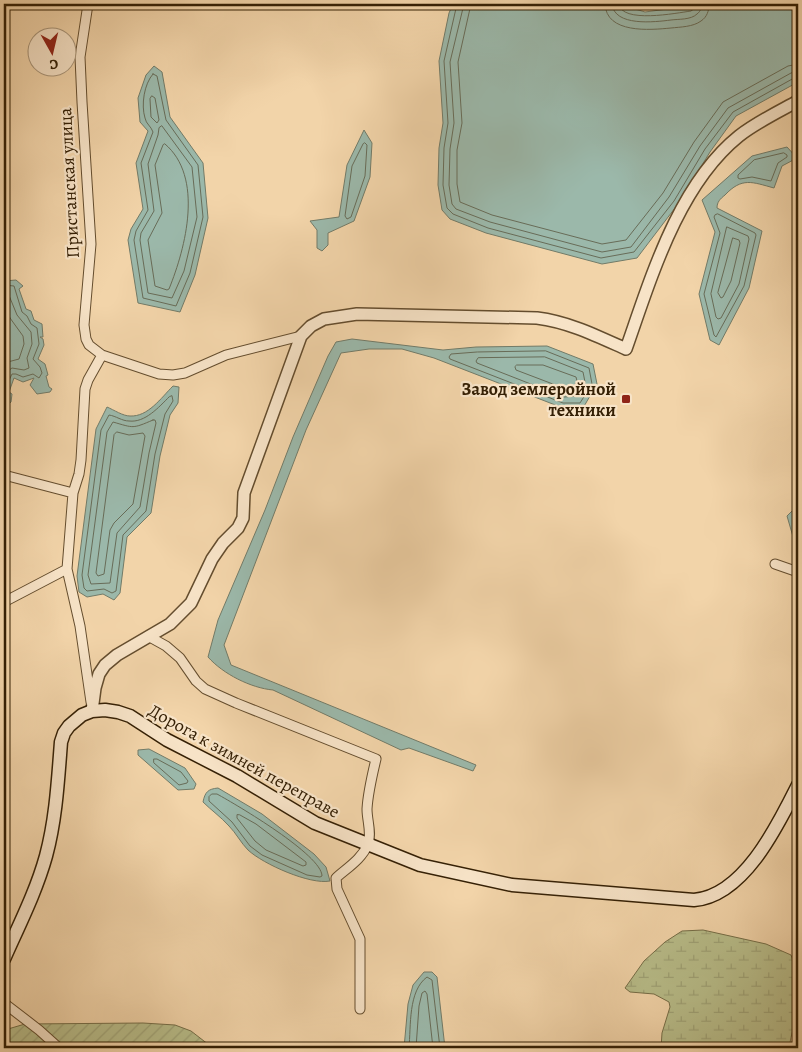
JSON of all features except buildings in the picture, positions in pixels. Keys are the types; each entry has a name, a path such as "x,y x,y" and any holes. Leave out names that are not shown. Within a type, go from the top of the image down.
{"main road":[{"name":"Дорога к зимней переправе","path":"92,711 105,710 130,716 167,740 237,776 305,818 368,845 420,865 512,885 694,900 706,899 726,887 745,870 772,834 798,785"},
{"path":"4,959 35,890 46,856 55,812 61,742 64,732 82,715 92,711"}],"street":[{"name":"Пристанская улица","path":"88,4 80,57 91,244 84,333 89,345 102,355 159,374 173,375 185,373 226,355 301,336"},
{"path":"92,711 94,688 99,674 106,665 117,655 170,624 191,603 212,559 223,543 238,528 243,518 244,493 301,336 311,326 324,319 357,314 537,318 554,320 574,326 626,349 672,229 704,172 739,136 798,101"},
{"path":"92,711 80,626 67,570 73,493 81,460 85,390 88,380 102,355"},
{"path":"4,474 73,493"},
{"path":"776,564 798,572"},
{"path":"4,602 67,570"},
{"path":"148,636 166,646 180,658 196,681 206,689 236,703 376,759 368,794 368,845 360,857 336,878 337,889 360,940 360,1009"},
{"path":"4,1003 60,1048"}],"green space":[{"path":"703,930 766,944 791,955 798,980 799,1000 789,1048 661,1048 662,1033 670,1007 669,1002 654,994 630,992 625,988 644,961 665,942 682,931"},
{"path":"143,1023 175,1025 191,1031 213,1048 4,1048 4,1034 8,1029 25,1024"}],"water":[{"path":"453,4 619,4 645,12 705,4 798,4 798,82 736,116 710,152 678,204 637,258 602,264 486,233 450,219 442,210 438,185 439,148 443,123 439,61 449,13"},
{"path":"154,66 162,72 170,117 203,163 208,218 195,275 180,312 138,303 128,240 131,229 143,209 136,163 148,131 140,122 138,98 146,75"},
{"path":"364,130 372,143 370,177 354,221 328,233 328,245 322,251 317,248 317,230 310,221 339,217 347,165"},
{"path":"787,147 797,158 782,166 774,188 748,182 742,183 731,189 720,199 718,204 717,208 762,231 749,288 719,345 710,340 699,294 715,232 702,200 752,156"},
{"path":"16,280 23,286 19,289 26,309 31,311 34,320 42,324 43,337 40,337 43,339 44,345 38,359 45,364 49,387 52,389 50,392 37,394 30,385 34,378 23,382 14,378 9,392 12,394 11,402 8,405 4,392 4,281"},
{"path":"352,339 443,350 476,347 547,346 593,364 597,384 583,408 563,408 434,358 402,349 369,349 341,353 306,430 224,645 231,665 476,765 473,771 409,748 401,750 273,690 238,679 221,669 208,657 218,620 328,356 336,342"},
{"path":"173,386 179,387 178,403 170,415 160,456 151,513 127,537 120,593 114,600 103,594 87,597 79,592 77,576 96,429 107,407 124,415 137,415 154,406"},
{"path":"798,509 798,549 787,516 793,510"},
{"path":"149,749 185,768 196,784 194,789 178,790 138,755 138,750"},
{"path":"218,788 262,814 314,854 326,867 330,881 299,877 255,856 229,826 203,802 208,792"},
{"path":"424,972 432,972 437,977 445,1048 404,1048 408,1004 413,985"}],"place":[{"name":"Завод землеройной техники","path":"626,399"}]}
